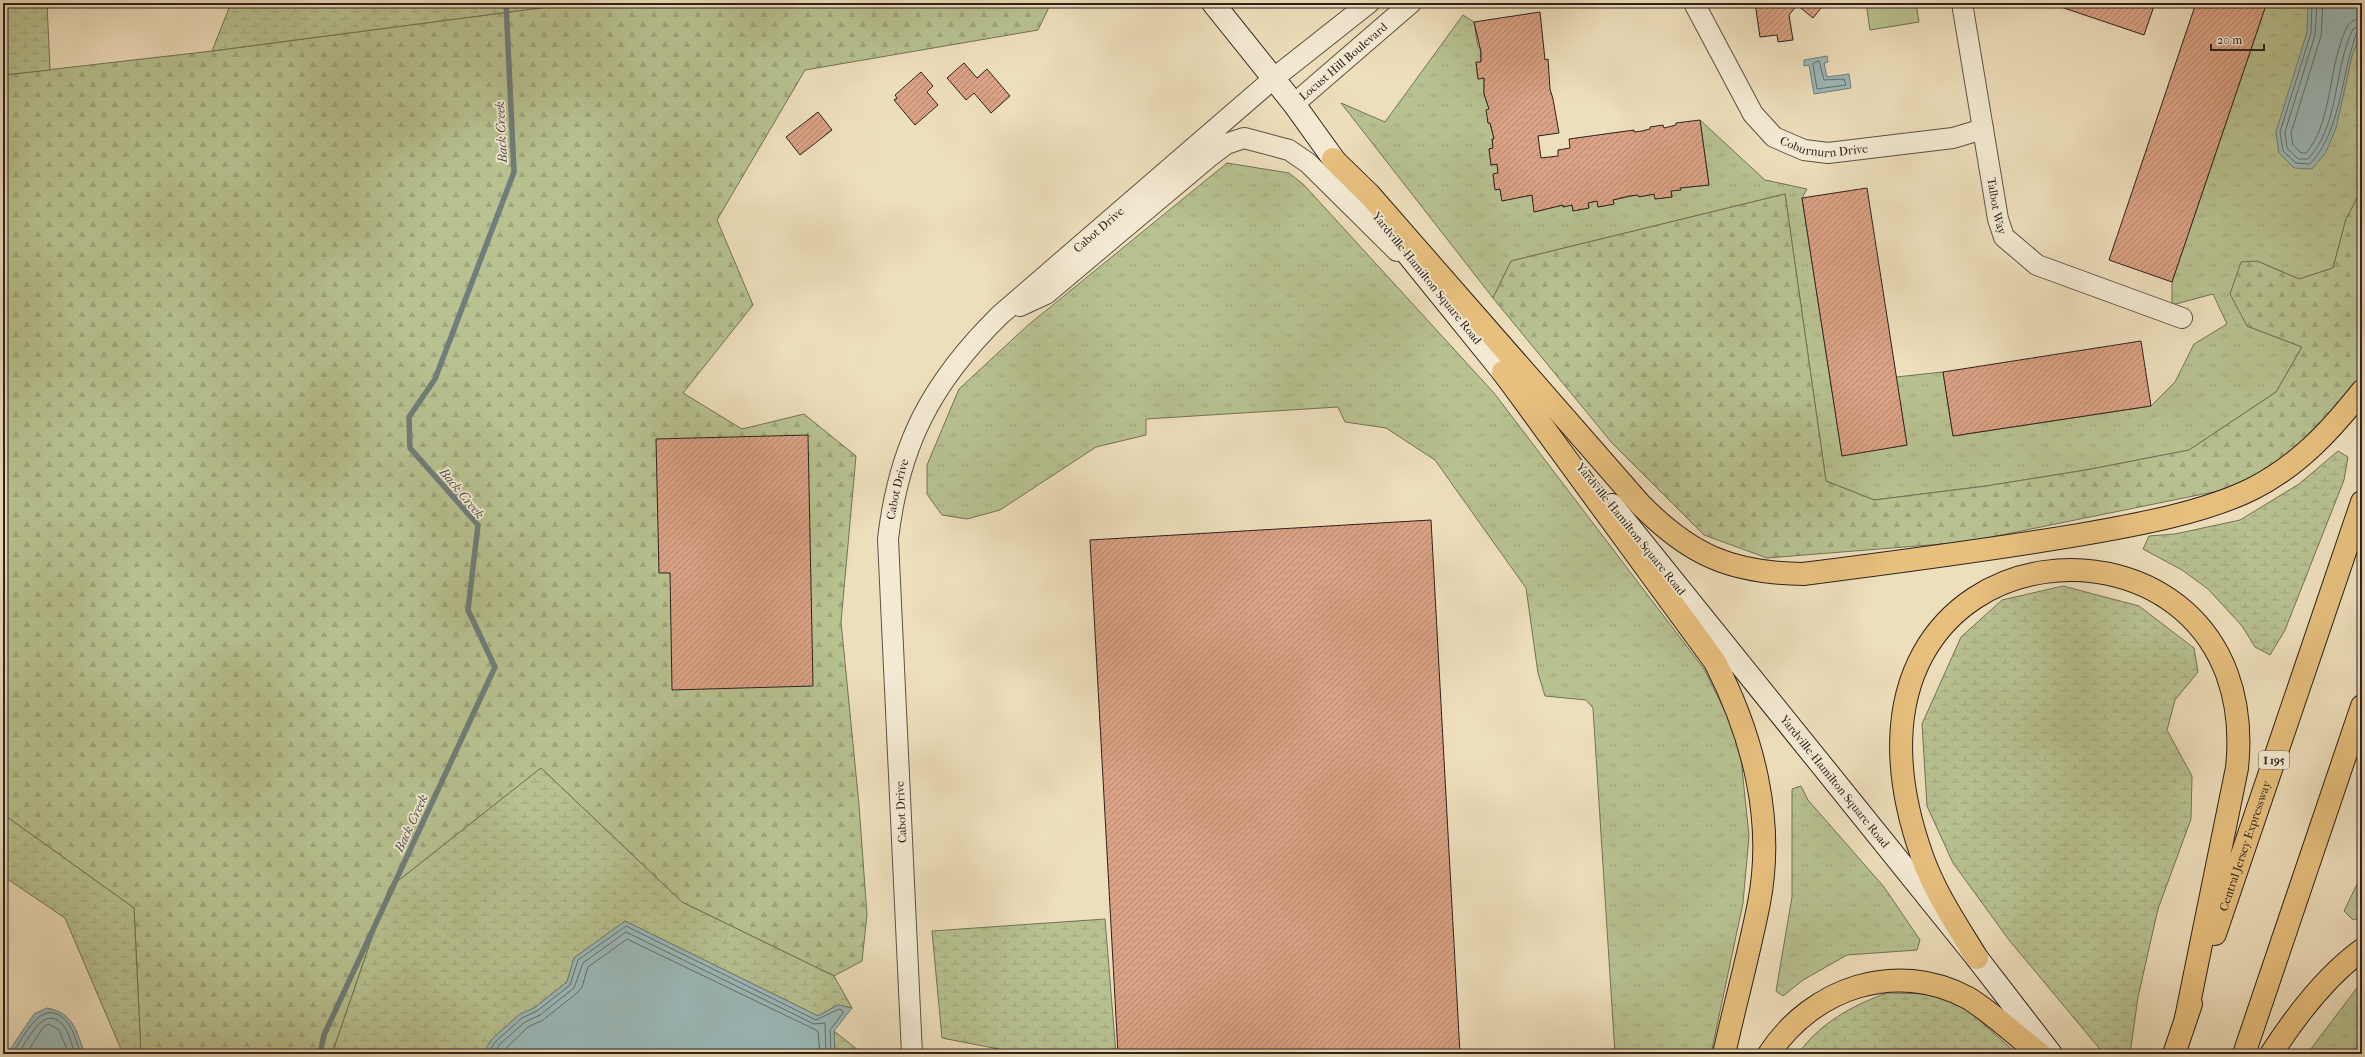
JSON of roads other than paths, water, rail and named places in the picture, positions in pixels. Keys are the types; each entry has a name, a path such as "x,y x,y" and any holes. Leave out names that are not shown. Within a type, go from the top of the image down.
{"highway":[{"path":"1333,159 1369,194 1658,522 1688,545 1715,559 1745,569 1772,574 1803,574 1989,551 2133,525 2224,501 2254,488 2285,470 2310,451 2337,423 2362,391"},
{"path":"1503,372 1715,662 1732,696 1746,731 1757,774 1762,811 1764,849 1761,886 1724,1054"},
{"name":"Central Jersey Expressway","path":"2174,1054 2362,502"},
{"path":"1977,958 1937,892 1922,856 1911,819 1903,774 1900,729 1908,688 1918,663 1933,638 1953,615 1976,597 2002,583 2030,573 2056,569 2083,569 2109,573 2134,581 2160,595 2184,613 2204,634 2220,659 2232,686 2238,715 2239,742 2237,768 2186,1018"},
{"path":"2244,1054 2362,706"},
{"path":"2271,1054 2301,1012 2321,989 2362,950"},
{"path":"1768,1054 1780,1037 1798,1018 1818,1003 1844,990 1870,983 1896,981 1919,982 1938,987 1968,999 2040,1054"}],"street":[{"name":"Yardville-Hamilton Square Road","path":"1213,3 1294,104 1333,159 1428,281 1977,958 2051,1054"},
{"path":"1273,79 1369,3"},
{"name":"Locust Hill Boulevard","path":"1294,104 1411,3"},
{"name":"Coburnurn Drive","path":"1694,3 1753,114 1774,137 1792,145 1804,150 1828,153 1953,138 1983,129"},
{"name":"Talbot Way","path":"1962,3 1998,219 2004,237 2037,265 2182,318"},
{"name":"Cabot Drive","path":"912,1054 888,539 893,500 901,466 913,434 931,398 950,370 972,343 1000,315 1273,79"},
{"path":"1000,315 1046,294 1209,156 1226,144 1244,138 1289,150 1308,163 1428,281"}],"water":[{"path":"2308,3 2362,3 2362,29 2352,56 2336,128 2326,152 2312,169 2294,168 2279,153 2276,132 2307,32"},
{"path":"1827,56 1828,62 1824,63 1827,77 1849,74 1851,88 1814,94 1809,65 1804,66 1804,60"},
{"path":"625,921 818,1016 838,1005 852,1008 834,1031 835,1054 482,1054 493,1038 520,1014 534,1008 567,982 574,958"},
{"path":"47,1008 56,1010 69,1019 73,1024 85,1054 7,1054 34,1014"}],"waterway":[{"name":"Back Creek","path":"320,1054 324,1035 495,667 468,610 478,525 410,448 409,417 435,379 514,172 506,3"}]}
